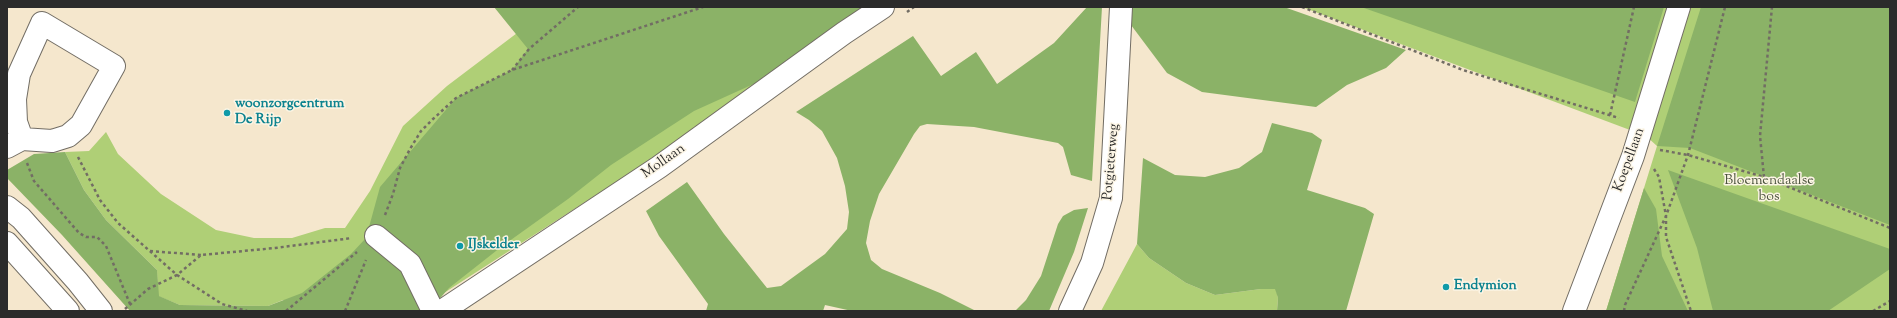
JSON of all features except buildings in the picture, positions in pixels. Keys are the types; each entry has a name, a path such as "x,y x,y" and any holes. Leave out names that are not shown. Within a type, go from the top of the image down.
{"street":[{"name":"Mollaan","path":"442,311 659,167 844,32 882,7"},
{"name":"Potgieterweg","path":"1070,311 1092,263 1111,198 1121,7"},
{"name":"Koepellaan","path":"1574,311 1637,143 1679,7"},
{"path":"42,23 114,66 81,125 68,136 52,141 14,143 16,122 15,99 19,74 42,23"},
{"path":"7,206 21,218 78,282 101,311"},
{"path":"376,236 410,264 433,311"},
{"path":"7,243 68,311"}],"path":[{"path":"512,70 529,49 578,7"},
{"path":"345,311 394,194 400,168 421,131 456,98 512,70 703,7"},
{"path":"1302,7 1464,70 1610,115 1637,143 1659,177 1666,216 1666,237 1691,311"},
{"path":"1610,115 1634,7"},
{"path":"1624,311 1625,305 1666,216 1688,155 1725,7"},
{"path":"1764,177 1760,136 1772,7"},
{"path":"68,136 100,200 118,223 177,275 222,304 247,311"},
{"path":"14,143 34,181 79,233 86,237 97,237 106,246 130,304"},
{"path":"1637,143 1688,155 1764,177 1890,228"},
{"path":"149,250 201,255 376,236"},
{"path":"286,311 376,236"},
{"path":"122,311 148,289 177,275 201,255"},
{"path":"1873,311 1890,301"}],"green space":[{"path":"494,7 873,7 758,82 694,111 611,165 568,199 501,247 449,288 429,311 130,311 62,235 7,178 7,170 34,154 65,152 84,190 106,220 157,270 159,296 180,305 268,306 302,293 351,254 366,238 380,187 456,98 512,70 528,49"},
{"path":"867,7 669,148 416,311 283,300 268,306 180,305 158,296 157,270 106,220 84,190 65,152 89,151 106,132 118,154 161,194 216,230 254,238 292,238 325,228 345,228 370,191 403,126 447,86 525,27"},
{"path":"1087,7 1102,7 1092,181 1071,175 1063,147 1058,143 974,127 927,124 920,126 914,134 879,194 870,221 866,243 871,260 882,269 940,293 976,311 852,311 825,305 823,311 706,311 708,304 659,236 646,211 687,182 724,234 767,288 781,286 825,254 847,229 849,212 845,186 837,158 822,131 809,120 796,112 913,36 941,76 976,52 997,84 1054,43"},
{"path":"1129,7 1284,7 1406,50 1386,68 1347,85 1316,107 1202,92 1167,73 1128,21"},
{"name":"Bloemendaalse bos","path":"1302,7 1890,7 1890,311 1606,311 1657,146 1646,136"},
{"path":"1361,7 1664,7 1635,102"},
{"path":"1701,7 1890,7 1890,225 1690,148 1657,146"},
{"path":"1272,123 1312,133 1322,140 1307,190 1365,208 1374,214 1346,311 1277,311 1278,298 1275,289 1261,289 1215,295 1186,283 1149,258 1137,244 1143,158 1175,175 1205,177 1239,168 1262,152"},
{"path":"1668,170 1890,249 1890,269 1828,311 1713,311 1697,248"},
{"path":"1644,188 1656,209 1662,256 1688,311 1606,311"},
{"path":"1088,208 1074,252 1049,311 1015,311 1026,300 1041,276 1058,224 1063,216 1074,210"},
{"path":"1137,244 1149,258 1186,283 1215,295 1261,289 1276,289 1278,298 1277,311 1101,311"}],"place":[{"name":"woonzorgcentrum De Rijp","path":"227,113"},
{"name":"IJskelder","path":"460,246"},
{"name":"Endymion","path":"1446,287"}]}
